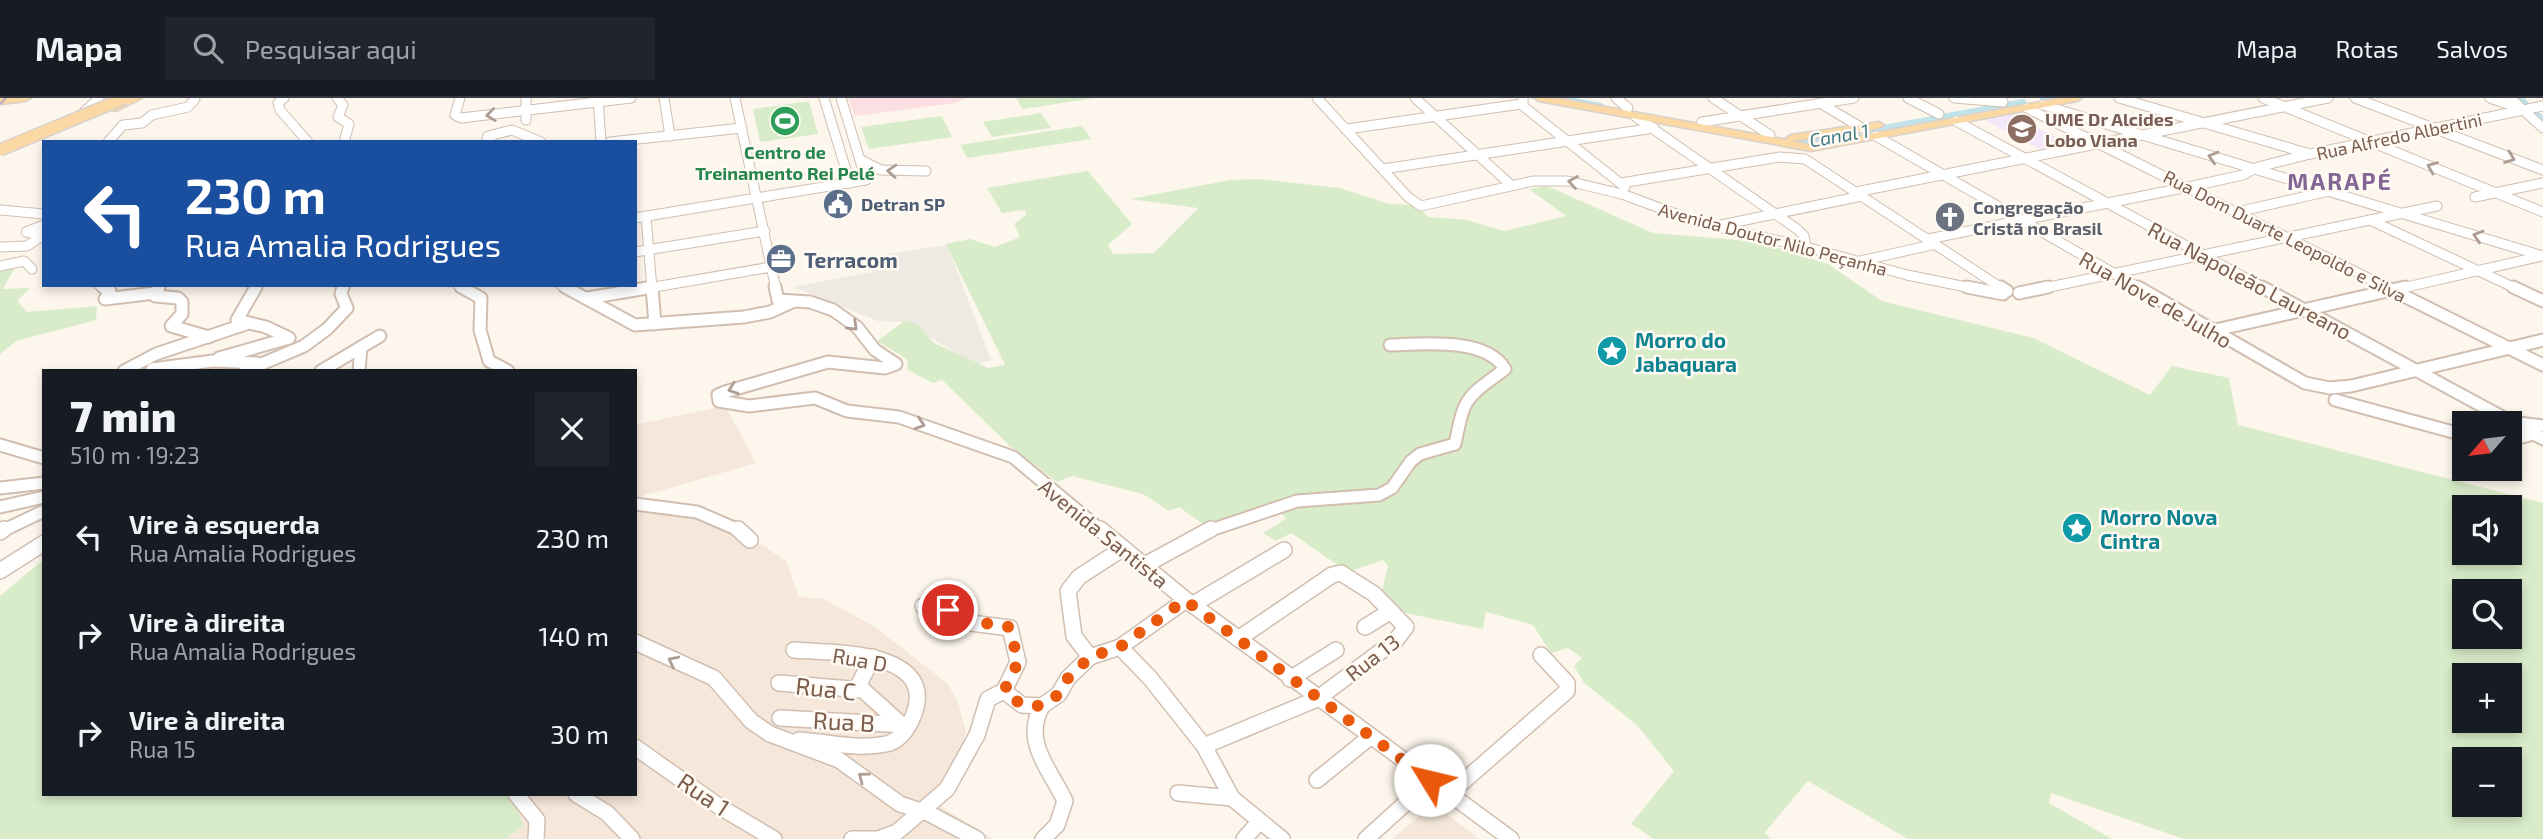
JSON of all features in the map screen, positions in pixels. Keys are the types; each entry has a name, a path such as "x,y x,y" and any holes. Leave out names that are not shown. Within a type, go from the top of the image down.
{"main road":[{"path":"1,101 26,98"},
{"path":"0,153 94,113 106,98"},
{"path":"0,153 125,98"},
{"path":"0,153 137,98"},
{"path":"1539,98 1668,123 1786,151 1956,121 2023,100"},
{"path":"1579,98 1612,100 1640,117 1747,126 1770,135 1808,138 2003,102 2023,100 2043,104 2077,98"}],"street":[{"path":"54,131 63,121 89,110 99,98"},
{"path":"284,98 278,103 280,110 306,140"},
{"path":"337,98 343,105 338,117 349,124 345,140"},
{"path":"460,98 455,108 457,118 526,116 598,100 631,98"},
{"path":"526,98 526,116"},
{"path":"664,98 670,136"},
{"path":"735,98 778,300 792,302"},
{"path":"824,98 858,182"},
{"path":"841,98 861,160 858,182"},
{"path":"1317,98 1408,197 1421,206"},
{"path":"1415,98 1511,185"},
{"path":"1713,98 1740,115 1747,126"},
{"path":"1702,121 1854,98"},
{"path":"1908,98 1938,114"},
{"path":"1954,98 2003,102"},
{"path":"2119,98 2310,154"},
{"path":"2263,98 2543,212"},
{"path":"1717,226 1943,175 2104,145 2328,98"},
{"path":"2355,98 2543,170"},
{"path":"2490,98 2524,109"},
{"path":"2510,98 2543,128"},
{"path":"2528,98 2540,108"},
{"path":"112,138 123,125 142,123 152,115 188,107 195,99"},
{"path":"1967,99 1982,103 1981,107"},
{"path":"598,100 601,140"},
{"name":"Rua Dom Duarte Leopoldo e Silva","path":"2023,100 2104,145 2543,365"},
{"path":"1348,129 1522,101 1567,141 1621,183 1633,199"},
{"path":"1820,103 1862,128"},
{"path":"2043,104 2543,256"},
{"name":"Rua Alfredo Albertini","path":"1856,262 2019,220 2242,175 2310,154 2524,109 2540,108"},
{"path":"1383,169 1567,141 1640,117 1804,236 1806,247"},
{"name":"Rua Napoleão Laureano","path":"1956,121 2511,422 2540,434"},
{"path":"630,140 742,128"},
{"path":"489,140 498,132 512,130 528,140"},
{"name":"Rua Nove de Julho","path":"1876,136 2299,381 2333,394"},
{"path":"1805,159 1811,148"},
{"path":"1621,183 1710,168 1786,151 1805,159 2005,292"},
{"path":"861,160 881,170 926,171"},
{"name":"Avenida Doutor Nilo Peçanha","path":"1421,206 1511,185 1568,181 1633,199 1699,223 1806,247 1856,262 2005,292 2018,299 2021,296 2019,293 2112,274"},
{"path":"655,324 649,249 641,217 858,182"},
{"path":"2475,198 2543,183"},
{"path":"2237,212 2329,191"},
{"path":"2112,274 2437,206"},
{"path":"0,209 42,214"},
{"path":"2370,220 2541,298"},
{"path":"42,226 26,232 42,236"},
{"path":"637,251 765,231"},
{"path":"0,247 27,246 42,236"},
{"path":"2211,331 2543,256"},
{"path":"1,268 24,261 32,269"},
{"path":"588,298 771,267"},
{"path":"103,287 110,291 104,299 157,291 181,300 183,310 171,326 210,337"},
{"path":"256,287 255,294 236,318 266,327 289,338"},
{"path":"248,369 257,363 283,356 320,337 347,308 341,293 343,287"},
{"path":"462,287 481,298 480,330 489,361 504,369"},
{"path":"565,287 629,324 744,317 770,312 792,302"},
{"name":"Avenida Santista","path":"792,302 810,302 848,319 870,345 895,366 885,368 828,362 725,391 718,395 719,401 750,406 815,398 847,411 898,417 1002,451 1143,566 1290,679 1511,839"},
{"path":"127,369 161,349 210,337 249,323"},
{"path":"324,369 380,336"},
{"path":"152,369 213,360 289,338"},
{"path":"2333,394 2415,370 2543,340"},
{"path":"1143,566 1211,529 1297,502 1379,495 1392,488 1411,461 1420,454 1458,441 1462,405 1505,369 1501,360 1485,353 1431,344 1390,345"},
{"path":"359,369 361,347"},
{"path":"213,360 257,363"},
{"path":"2333,394 2452,431"},
{"path":"2522,438 2540,434"},
{"path":"0,445 42,457"},
{"path":"0,488 42,483"},
{"path":"0,508 42,498"},
{"path":"637,504 660,505 726,521 742,530 750,540"},
{"path":"0,522 42,511"},
{"path":"0,532 42,511"},
{"path":"1,570 42,544"},
{"path":"1090,657 1082,652 1074,638 1068,591 1079,577 1122,549"},
{"path":"1043,839 1058,825 1065,801 1031,735 1032,722 1042,706 1059,694 1068,678 1090,657 1120,647 1189,602 1284,550"},
{"name":"Rua 13","path":"1204,746 1317,699 1405,631 1404,623 1391,611 1349,576 1341,573 1325,580 1238,639"},
{"path":"852,839 886,836 906,826 947,789 977,735 988,699 1004,691 1018,662 1010,628 1003,624 967,623 943,607 923,606"},
{"path":"1365,627 1391,611"},
{"path":"637,643 714,678 759,728 839,761 900,804 921,810 977,839"},
{"path":"1120,647 1150,678 1204,746 1216,775 1231,798 1282,839"},
{"name":"Rua D","path":"794,650 873,657 901,667 914,679 919,697 917,709 905,725"},
{"path":"1290,679 1336,650"},
{"path":"1449,794 1567,691 1567,683 1541,655"},
{"path":"858,688 873,657"},
{"name":"Rua C","path":"779,683 858,688 874,697 905,725"},
{"path":"1004,691 1022,705 1042,706"},
{"name":"Rua B","path":"780,718 905,725"},
{"path":"788,741 887,744 901,736 905,725"},
{"path":"1317,780 1370,737"},
{"name":"Rua 1","path":"637,748 720,807 774,839"},
{"path":"1366,839 1430,780"},
{"path":"1178,793 1231,798"},
{"path":"518,796 537,820 536,839"},
{"path":"579,796 607,813 632,839"},
{"path":"1244,839 1259,822"}],"shaded area":[{"path":"848,98 966,98 956,103 855,116"},
{"name":"UME Dr Alcides Lobo Viana","path":"2011,114 2061,140 2050,142 2064,148 2046,152 1983,119"},
{"path":"947,245 991,360 963,369 962,356 904,322 878,321 793,287 872,272 871,266 884,263 879,255"},
{"path":"719,407 727,409 756,463 637,497 637,425"},
{"path":"637,507 721,518 786,561 799,597 824,599 875,627 947,683 958,702 966,732 958,766 937,804 993,839 0,839 42,796 637,796"},
{"path":"1434,804 1479,839 1392,839"}],"green space":[{"path":"1016,98 1095,98 1023,109"},
{"name":"Centro de Treinamento Rei Pelé","path":"809,101 818,134 760,142 753,109"},
{"path":"1041,113 1051,128 992,137 983,122"},
{"path":"942,116 952,137 869,149 861,127"},
{"path":"1082,126 1091,139 967,158 960,145"},
{"path":"1088,171 1132,224 1108,245 1113,254 1154,253 1198,208 1130,199 1230,180 1258,179 1340,188 1389,204 1415,205 1429,217 1467,220 1504,231 1566,216 1529,189 1547,186 1653,233 1760,242 1828,264 1882,301 2033,338 2150,395 2172,366 2229,378 2238,425 2512,495 2452,495 2452,565 2522,565 2522,498 2543,503 2543,839 2184,839 2051,793 2049,803 2112,839 1908,839 1808,781 1765,832 1770,839 1654,839 1631,824 1674,771 1637,725 1584,683 1574,666 1582,658 1568,648 1551,653 1533,625 1486,612 1483,629 1405,613 1382,591 1388,566 1383,560 1348,572 1291,533 1276,541 1263,533 1286,519 1276,505 1233,516 1207,527 1179,507 1169,511 1143,494 1072,476 1057,482 1010,446 942,380 933,383 908,370 907,359 877,341 906,320 920,326 934,343 988,368 1005,365 946,244 970,239 995,247 1020,237 1014,224 1027,214 1024,210 1002,213 987,188"},
{"path":"15,267 3,289 30,288 17,301 27,312 97,306 96,320 16,341 0,354 0,270"},
{"path":"42,561 42,796 513,796 523,826 505,839 0,839 0,596"}],"waterway":[{"name":"Canal 1","path":"1558,98 1601,106"},
{"name":"Canal 1","path":"2043,99 2047,98"},
{"path":"2520,98 2525,103"},
{"name":"Canal 1","path":"1788,141 1815,141 2023,102"},
{"path":"2534,111 2543,120"}],"tram line":[{"path":"0,104 6,98"}],"place":[{"name":"Centro de Treinamento Rei Pelé","path":"785,121"},
{"name":"UME Dr Alcides Lobo Viana","path":"2022,129"},
{"name":"Detran SP","path":"838,204"},
{"name":"Congregação Cristã no Brasil","path":"1950,217"},
{"name":"Terracom","path":"781,259"},
{"name":"Morro do Jabaquara","path":"1612,351"},
{"name":"Morro Nova Cintra","path":"2077,528"}],"district":[{"name":"MARAPÉ","path":"2340,181"}],"route":[{"path":"948,610 967,623 1003,624 1010,628 1017,647 1018,662 1004,691 1022,705 1031,707 1042,706 1053,700 1074,670 1090,657 1120,647 1185,600 1430,780"}]}
